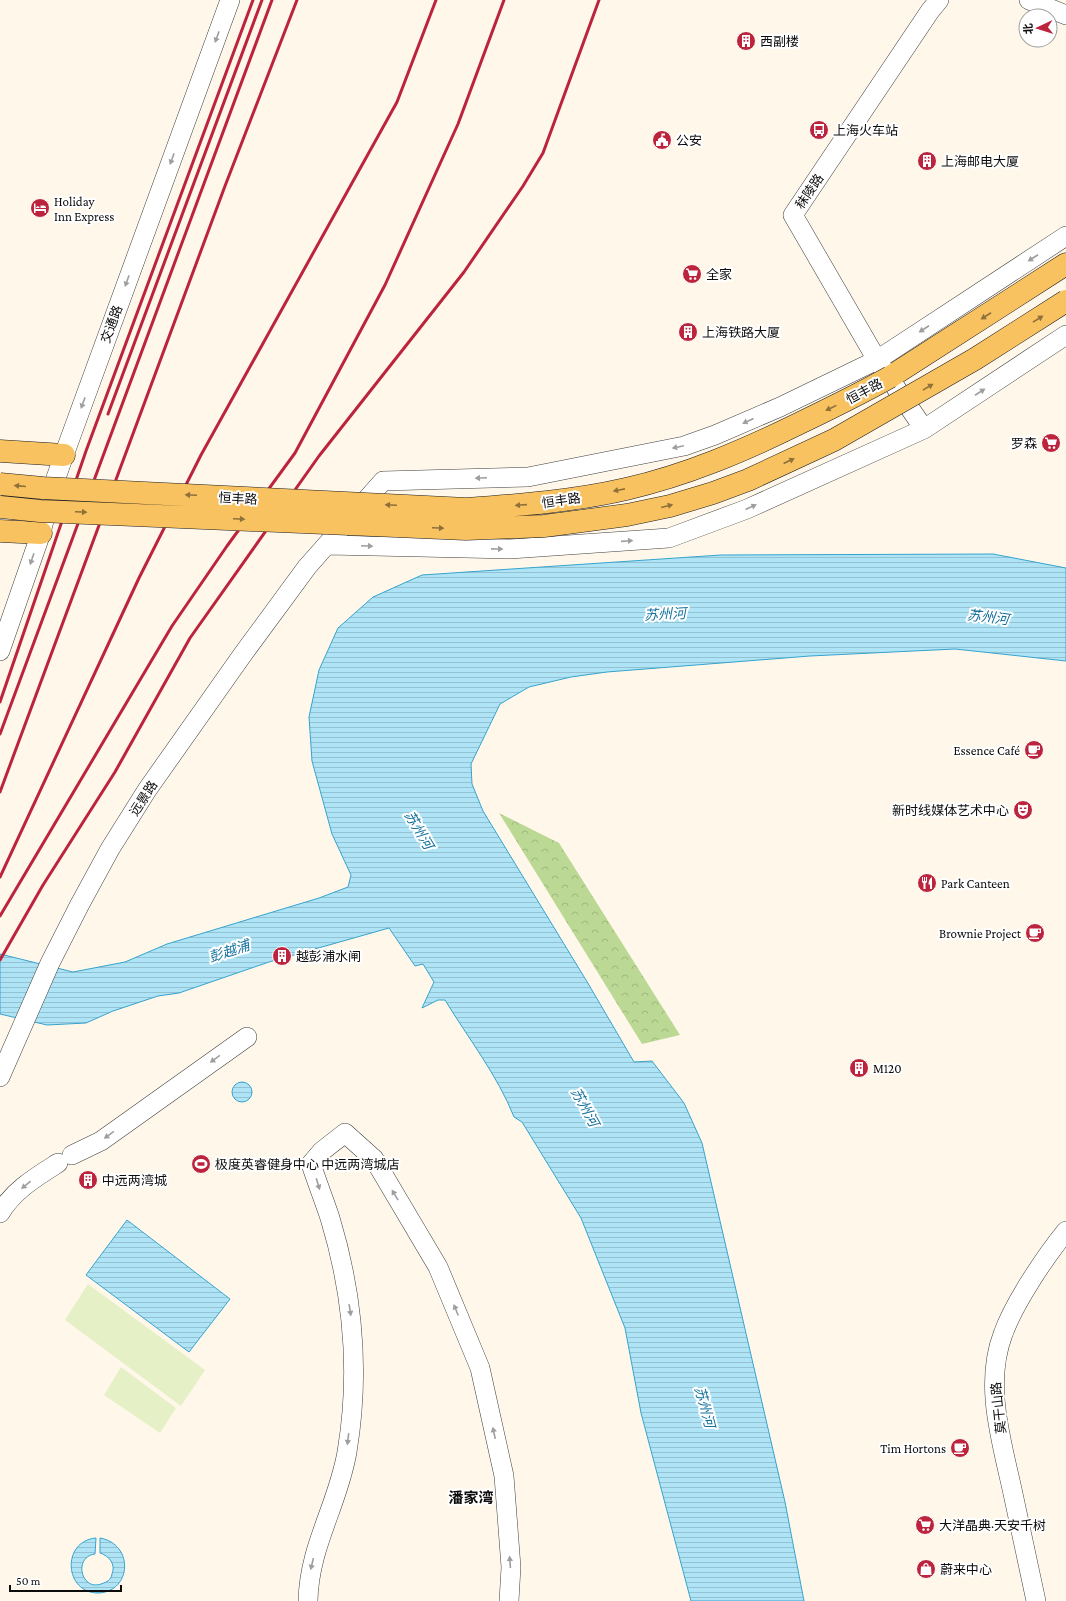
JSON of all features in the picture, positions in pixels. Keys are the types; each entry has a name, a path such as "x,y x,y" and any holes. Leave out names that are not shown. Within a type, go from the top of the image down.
{"main road":[{"name":"恒丰路","path":"0,484 43,488 467,509 527,505 626,489 704,466 757,444 860,395 1066,264"},
{"name":"恒丰路","path":"0,507 40,511 466,529 544,526 627,515 670,506 713,493 748,480 834,440 968,363 1066,302"},
{"path":"0,450 64,455"},
{"path":"0,531 41,533"}],"street":[{"name":"交通路","path":"0,651 41,533 50,495 64,455 230,0"},
{"name":"秣陵路","path":"924,429 877,360 793,215 930,11 939,0"},
{"path":"1029,0 1066,15"},
{"name":"远景路","path":"0,1077 50,963 103,863 147,790 243,654 308,567 383,481 528,477 684,446 716,435 877,360 1066,236"},
{"path":"328,544 510,549 669,538 747,509 924,429 1066,335"},
{"path":"0,1212 7,1201 28,1183 65,1159 101,1141 247,1037"},
{"path":"308,1601 309,1580 317,1544 337,1492 347,1453 354,1364 351,1315 344,1272 330,1218 311,1164 322,1151 345,1133 374,1159 438,1267 480,1368 504,1476 511,1567 509,1601"},
{"name":"莫干山路","path":"1036,1601 998,1422 995,1391 995,1369 1002,1334 1010,1318 1066,1231"}],"green space":[{"path":"499,813 559,843 680,1035 642,1044"},
{"path":"88,1284 205,1370 181,1406 65,1320"},
{"path":"121,1367 176,1408 160,1433 104,1395"}],"water":[{"path":"993,554 1066,568 1066,661 955,649 810,656 607,672 571,677 529,687 500,704 471,764 472,784 483,811 634,1062 652,1061 684,1103 702,1143 785,1502 804,1601 691,1601 641,1413 625,1328 581,1218 522,1122 514,1117 500,1087 445,1000 438,1000 422,1008 434,982 423,964 415,966 389,928 269,962 179,993 158,996 113,1011 86,1023 47,1025 0,1014 0,954 73,972 125,962 167,944 319,898 348,887 351,875 332,834 312,761 309,717 319,670 338,628 373,597 422,575 721,555"},
{"path":"242,1082 249,1085 252,1092 249,1099 242,1102 235,1099 232,1092 235,1085"},
{"path":"127,1220 230,1299 189,1352 86,1275"},
{"path":"96,1538 95,1554 88,1556 82,1567 82,1573 89,1583 94,1585 105,1582 111,1578 113,1570 109,1558 100,1553 100,1538 111,1542 119,1549 125,1567 123,1576 118,1584 110,1590 99,1593 87,1591 79,1585 73,1577 71,1567 72,1557 77,1548 85,1541"}],"railway":[{"path":"0,702 86,451 253,0"},
{"path":"108,414 262,0"},
{"path":"0,734 272,0"},
{"path":"0,792 225,186 297,0"},
{"path":"0,877 139,578 201,455 397,102 436,0"},
{"path":"0,916 172,626 227,546 295,453 385,285 458,124 504,0"},
{"path":"0,960 43,885 115,772 190,638 319,456 464,272 523,186 543,153 599,0"}],"place":[{"name":"西副楼","path":"746,41"},
{"name":"上海火车站","path":"819,130"},
{"name":"公安","path":"662,140"},
{"name":"上海邮电大厦","path":"927,161"},
{"name":"Holiday Inn Express","path":"40,208"},
{"name":"全家","path":"692,274"},
{"name":"上海铁路大厦","path":"688,332"},
{"name":"罗森","path":"1051,443"},
{"name":"Essence Café","path":"1034,750"},
{"name":"新时线媒体艺术中心","path":"1023,810"},
{"name":"Park Canteen","path":"927,883"},
{"name":"Brownie Project","path":"1035,933"},
{"name":"越彭浦水闸","path":"282,956"},
{"name":"M120","path":"859,1068"},
{"name":"极度英睿健身中心 中远两湾城店","path":"201,1164"},
{"name":"中远两湾城","path":"88,1180"},
{"name":"Tim Hortons","path":"960,1448"},
{"name":"大洋晶典·天安千树","path":"925,1525"},
{"name":"蔚来中心","path":"926,1569"}],"district":[{"name":"潘家湾","path":"471,1498"}],"water label":[{"name":"苏州河","path":"665,614"},
{"name":"苏州河","path":"988,617"},
{"name":"苏州河","path":"419,830"},
{"name":"彭越浦","path":"229,951"},
{"name":"苏州河","path":"585,1107"},
{"name":"苏州河","path":"705,1407"}]}
